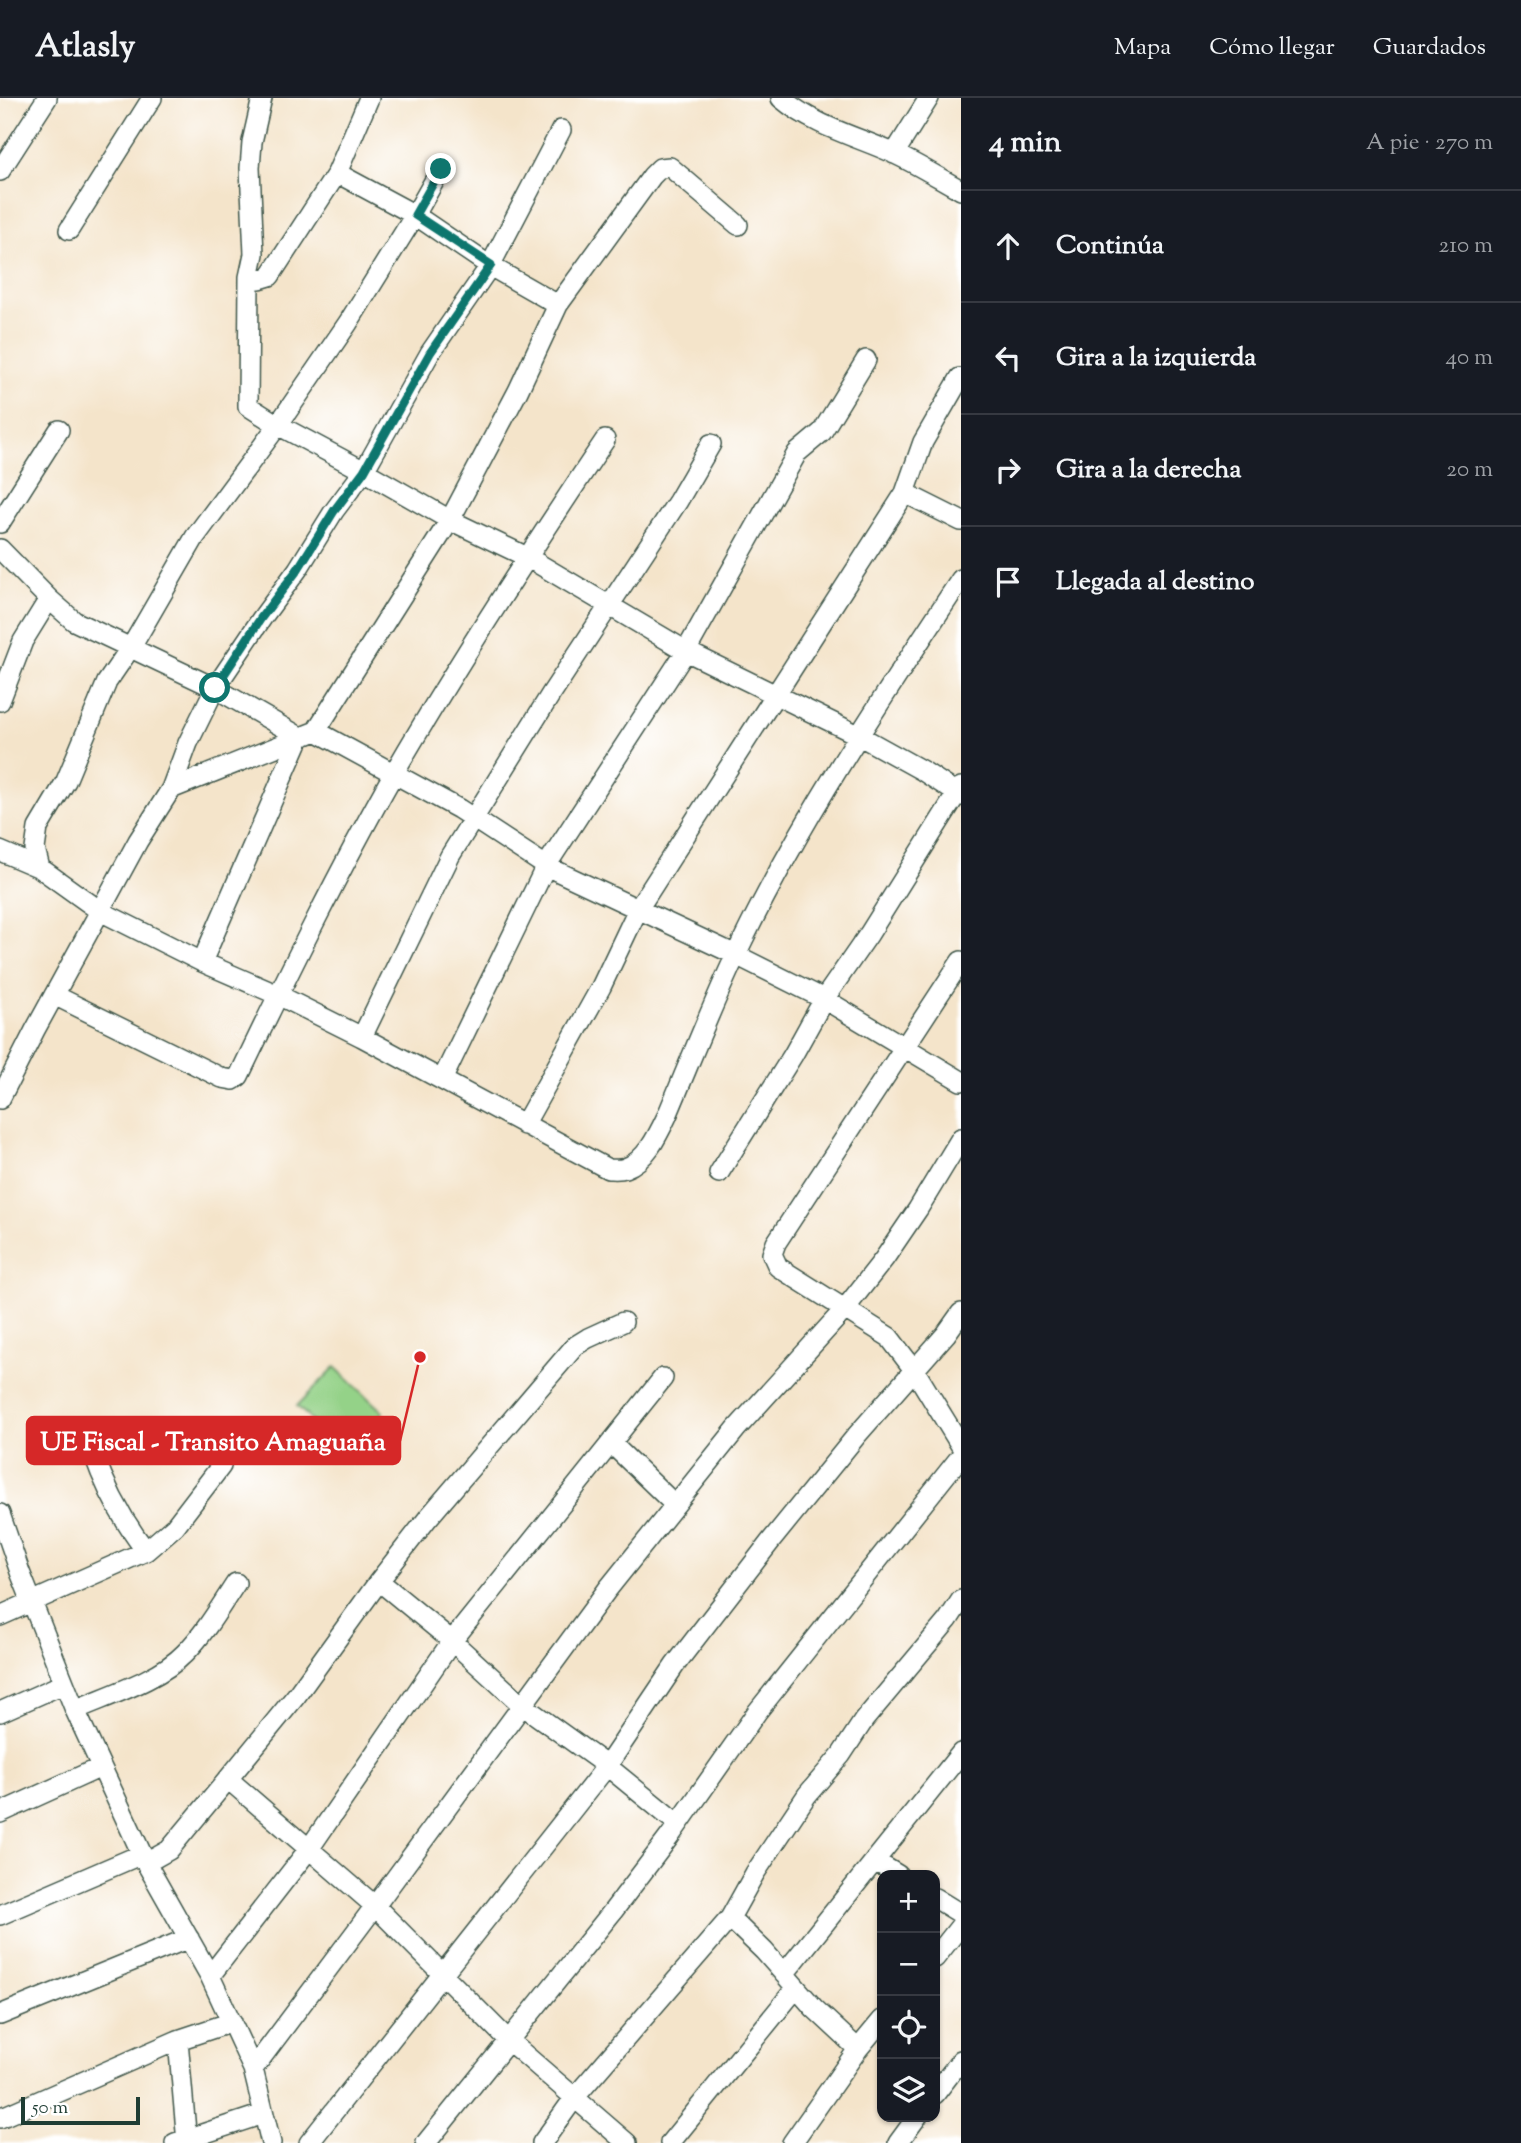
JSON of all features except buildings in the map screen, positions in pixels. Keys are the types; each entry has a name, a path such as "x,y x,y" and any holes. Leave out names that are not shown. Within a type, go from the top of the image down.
{"street":[{"path":"0,171 47,98"},
{"path":"69,230 152,98"},
{"path":"262,98 252,142 250,168 254,254 249,277 248,406 450,520 527,557 686,651 858,735 960,792 824,999 793,1055 719,1173"},
{"path":"249,277 260,279 270,276 337,173 369,98"},
{"path":"781,98 841,134 894,154 961,190"},
{"path":"894,154 929,98"},
{"path":"0,1099 138,841 170,789 188,743 215,688 364,471 430,353 491,265 561,130"},
{"path":"202,962 308,734 450,520 518,391 558,305 660,168 670,167 738,225"},
{"path":"40,868 35,849 38,828 66,781 107,682 130,649 194,537 278,425 348,323 441,169"},
{"path":"337,173 415,215 558,305"},
{"path":"442,1080 546,866 686,651 797,453 822,432 866,360"},
{"path":"524,1125 601,986 638,909 905,493 923,443 960,378"},
{"path":"0,523 59,430"},
{"path":"54,995 222,1078 233,1080 239,1076 331,890 394,773 527,557 605,440"},
{"path":"362,1037 450,856 551,694 678,501 711,444"},
{"path":"905,493 961,521"},
{"path":"0,549 49,599 75,621 394,773 474,818 546,866 824,999 961,1081"},
{"path":"0,851 40,868 100,911 362,1037 608,1169 623,1169 634,1163 653,1144 736,955 799,833 858,735 961,579"},
{"path":"0,701 23,641 49,599"},
{"path":"170,789 308,734"},
{"path":"961,961 776,1243 772,1254 778,1267 889,1337 915,1371 961,1446"},
{"path":"253,2068 607,1590 674,1504 737,1428 844,1310 904,1229 961,1138"},
{"path":"309,2143 607,1766 675,1665 770,1542 961,1313"},
{"path":"0,1915 169,1850 296,1696 428,1518 575,1346 623,1322"},
{"path":"210,1976 309,1849 452,1642 663,1378"},
{"path":"611,1443 674,1504"},
{"path":"93,1452 101,1474 131,1531 146,1551"},
{"path":"426,2143 612,1912 757,1712 961,1456"},
{"path":"0,1616 146,1551 175,1526 221,1466"},
{"path":"0,1514 63,1684 144,1859 210,1976 253,2068 271,2143"},
{"path":"379,1581 522,1705 607,1766 678,1824"},
{"path":"75,1710 154,1675 184,1655 214,1620 236,1583"},
{"path":"542,2143 575,2097 730,1918 755,1874 807,1795 841,1755 864,1720 948,1620 961,1600"},
{"path":"0,1712 63,1684"},
{"path":"670,2143 875,1861 961,1753"},
{"path":"0,1813 101,1767"},
{"path":"228,1779 375,1906 509,2041 627,2143"},
{"path":"875,1861 890,1870"},
{"path":"940,1901 961,1914"},
{"path":"730,1918 814,2008 858,2049"},
{"path":"940,1952 961,1925"},
{"path":"0,2015 189,1938"},
{"path":"0,2118 178,2040 232,2022"},
{"path":"792,2143 877,2026"},
{"path":"178,2040 183,2142 263,2114"},
{"path":"940,2087 961,2060"},
{"path":"898,2143 913,2122"}],"green space":[{"path":"335,1367 383,1412 344,1452 297,1406"}],"place":[{"name":"UE Fiscal - Transito Amaguaña","path":"420,1357"}],"route":[{"path":"215,688 364,471 430,353 491,265 415,215 441,169"}]}
